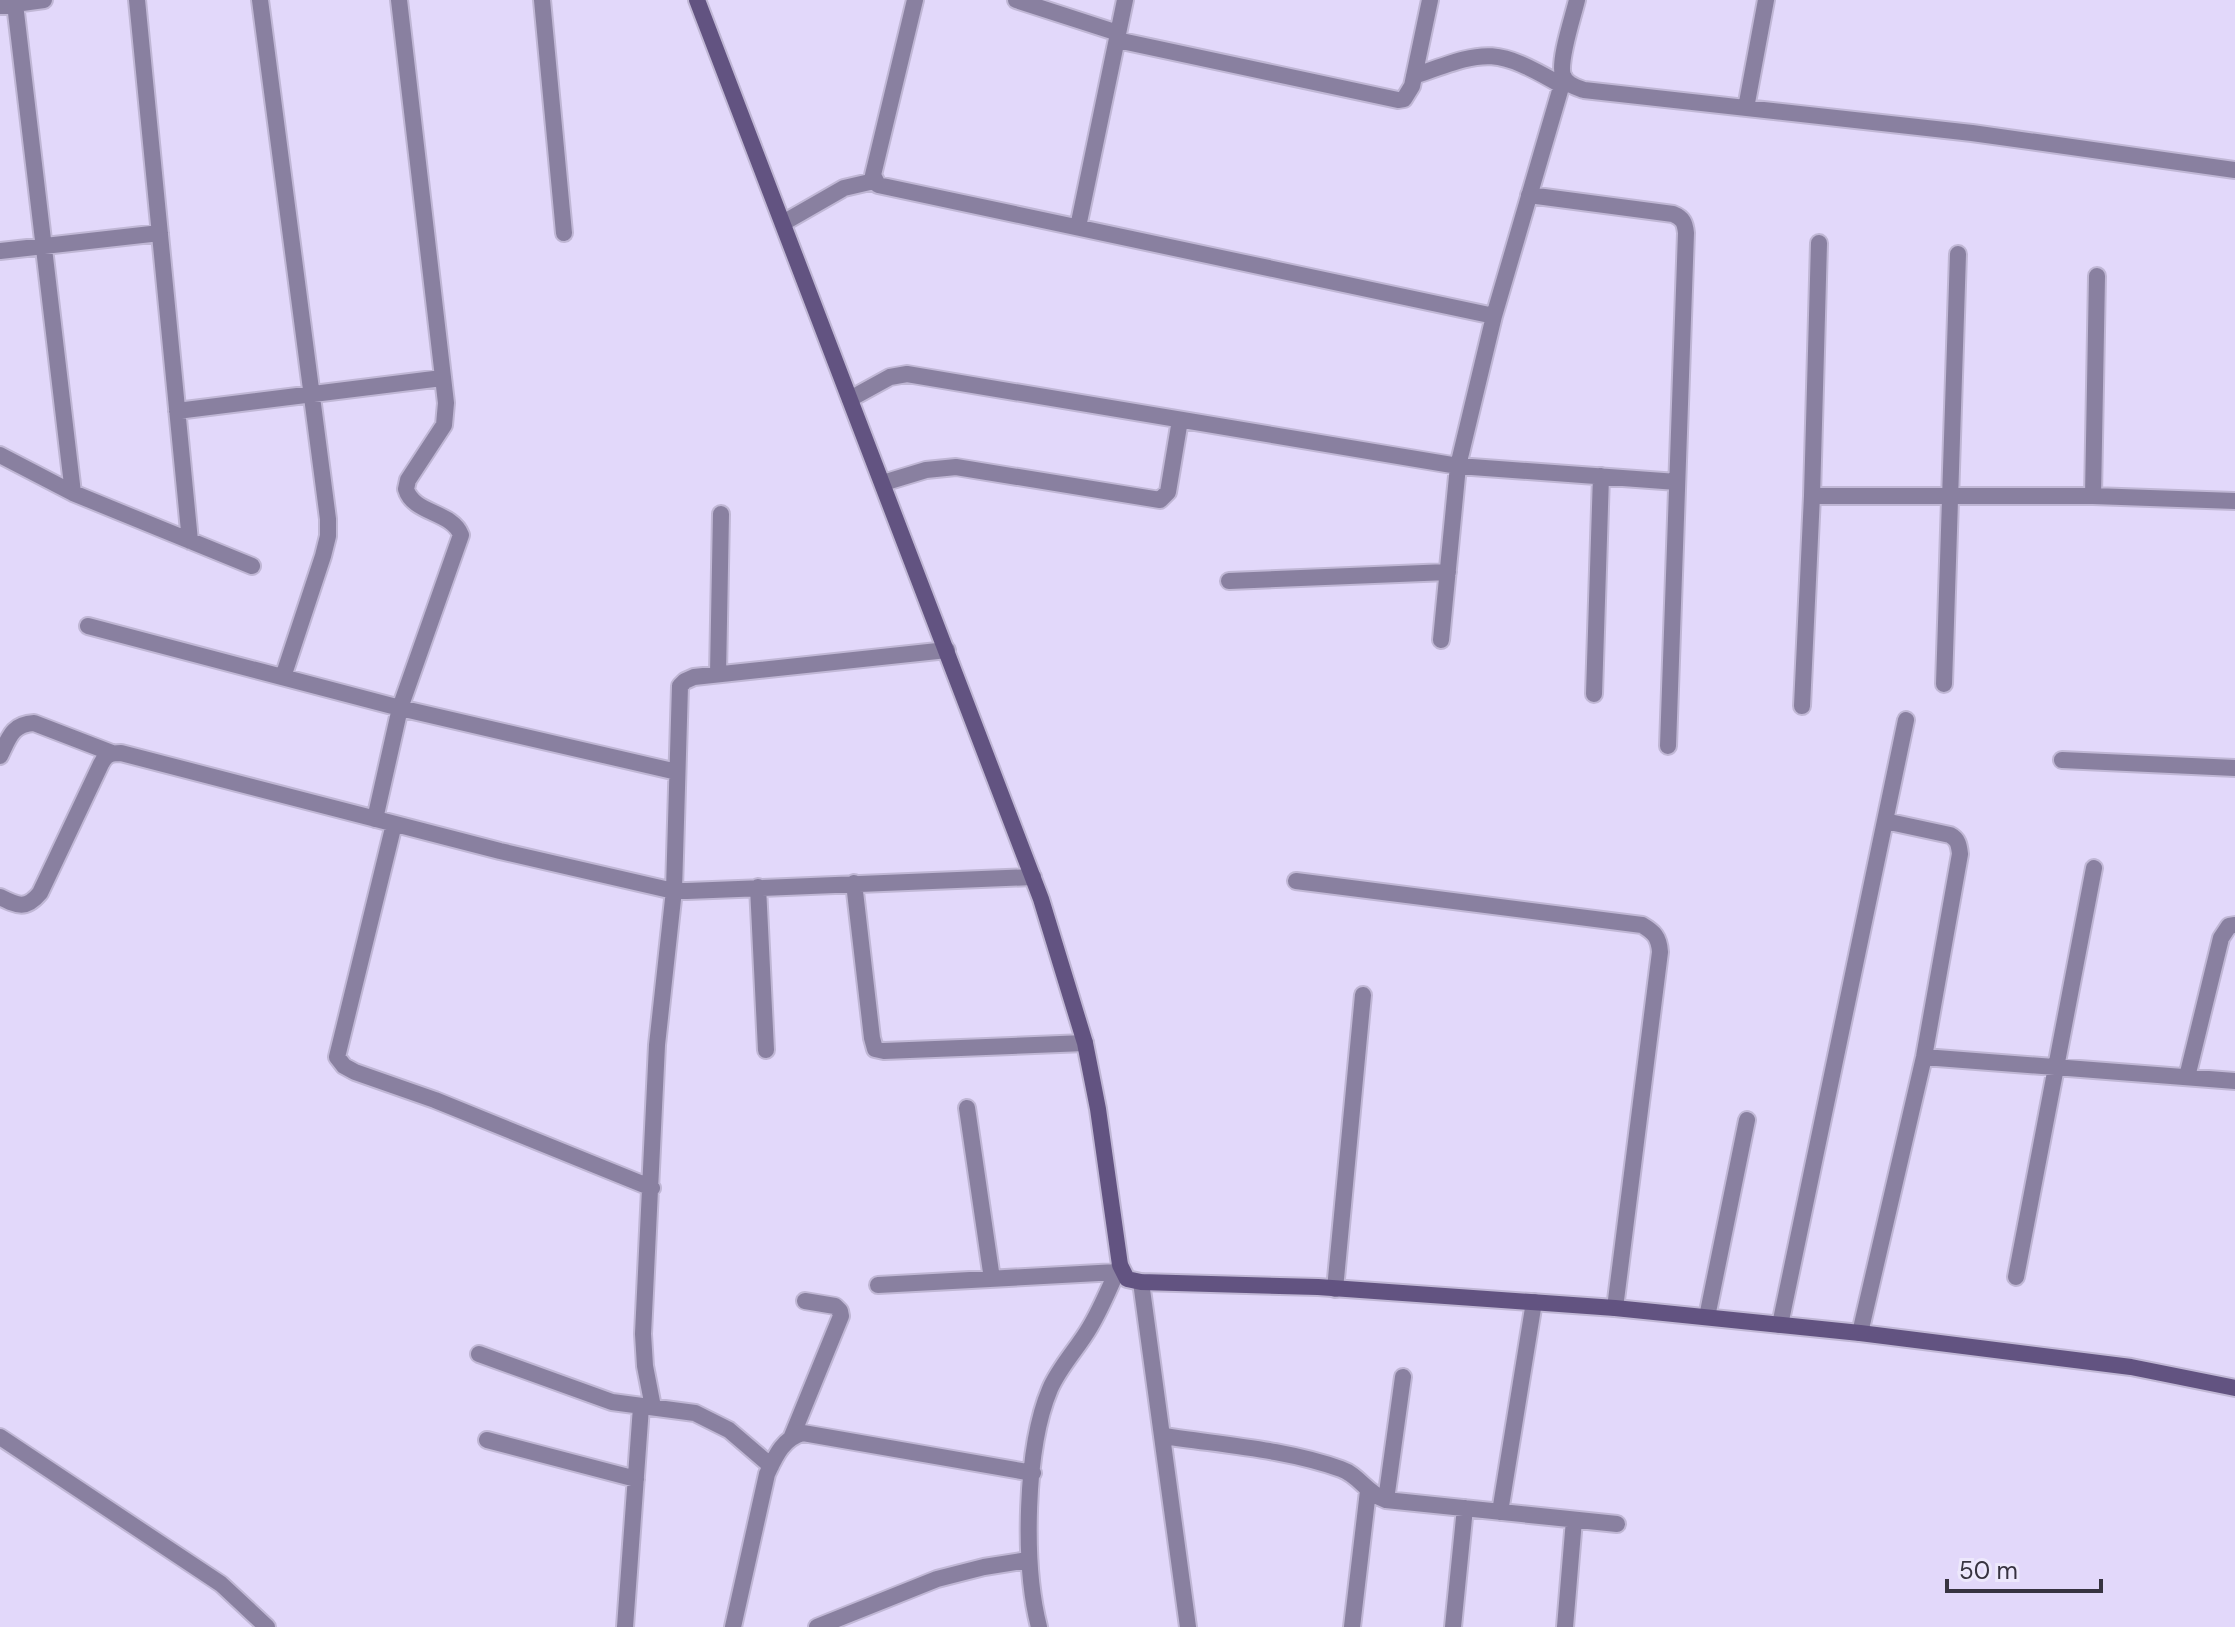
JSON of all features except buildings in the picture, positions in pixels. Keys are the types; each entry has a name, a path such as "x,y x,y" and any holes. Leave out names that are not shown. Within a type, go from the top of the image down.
{"street":[{"path":"44,0 8,5 44,246 73,493"},
{"path":"137,0 190,541"},
{"path":"260,0 328,536 283,677"},
{"path":"375,819 400,708 461,535 458,527 450,521 412,501 406,489 408,480 444,425 446,403 399,0"},
{"path":"542,0 564,233"},
{"path":"697,0 1033,877 1085,1043 1098,1109 1118,1269 1090,1327 1051,1386 1038,1427 1028,1560 1039,1627"},
{"path":"874,181 915,0"},
{"path":"1016,0 1117,36 1398,100 1409,93 1430,0"},
{"path":"1078,227 1125,0"},
{"path":"1441,640 1458,466 1494,316 1562,81 1562,64 1577,0"},
{"path":"1746,108 1766,0"},
{"path":"1414,76 1484,55 1507,58 1584,90 1972,133 2235,170"},
{"path":"783,223 844,188 874,181 887,188 1494,316"},
{"path":"1529,195 1673,214 1685,223 1668,746"},
{"path":"0,251 160,233"},
{"path":"1802,706 1819,243"},
{"path":"1944,684 1958,254"},
{"path":"2093,496 2097,276"},
{"path":"850,399 890,377 907,374 1458,466 1677,482"},
{"path":"177,411 442,378"},
{"path":"883,483 926,470 956,467 1160,500 1168,492 1180,420"},
{"path":"0,455 73,493 252,566"},
{"path":"1594,694 1601,476"},
{"path":"1812,496 2093,496 2235,501"},
{"path":"718,674 721,514"},
{"path":"1229,581 1448,572"},
{"path":"88,626 400,708 677,772"},
{"path":"625,1627 636,1479 647,1407 643,1352 659,1015 674,890 680,686 694,677 947,650"},
{"path":"1780,1325 1906,720"},
{"path":"0,756 15,727 34,723 112,753 631,883 674,890 1033,877"},
{"path":"0,897 19,907 27,906 40,893 101,764 112,753"},
{"path":"2062,760 2235,768"},
{"path":"1860,1333 1924,1057 1960,854 1959,845 1950,835 1885,821"},
{"path":"394,824 337,1057 344,1066 355,1072 435,1100 652,1188"},
{"path":"2016,1277 2094,868"},
{"path":"1296,881 1642,925 1653,931 1659,941 1660,952 1615,1308"},
{"path":"854,883 875,1049 1085,1043"},
{"path":"758,887 766,1050"},
{"path":"2187,1077 2221,938 2229,926 2235,925"},
{"path":"1335,1289 1363,995"},
{"path":"1924,1057 2235,1081"},
{"path":"967,1108 992,1279"},
{"path":"1707,1317 1747,1120"},
{"path":"878,1285 1118,1269"},
{"path":"1118,1269 1127,1279 1141,1282 1335,1289 1534,1302 1860,1333 2131,1367 2235,1388"},
{"path":"1141,1282 1188,1627"},
{"path":"733,1627 771,1466 776,1454 792,1436 841,1316 835,1306 805,1301"},
{"path":"1500,1512 1534,1302"},
{"path":"479,1354 612,1402 678,1409 711,1420 729,1430 771,1466"},
{"path":"1386,1500 1403,1377"},
{"path":"792,1436 803,1433 1033,1473"},
{"path":"1164,1436 1265,1451 1343,1469 1368,1491 1386,1500 1617,1524"},
{"path":"0,1437 221,1584 267,1627"},
{"path":"487,1440 636,1479"},
{"path":"1352,1627 1368,1491"},
{"path":"1453,1627 1465,1508"},
{"path":"1565,1627 1574,1520"},
{"path":"817,1627 959,1572 1028,1560"}]}
